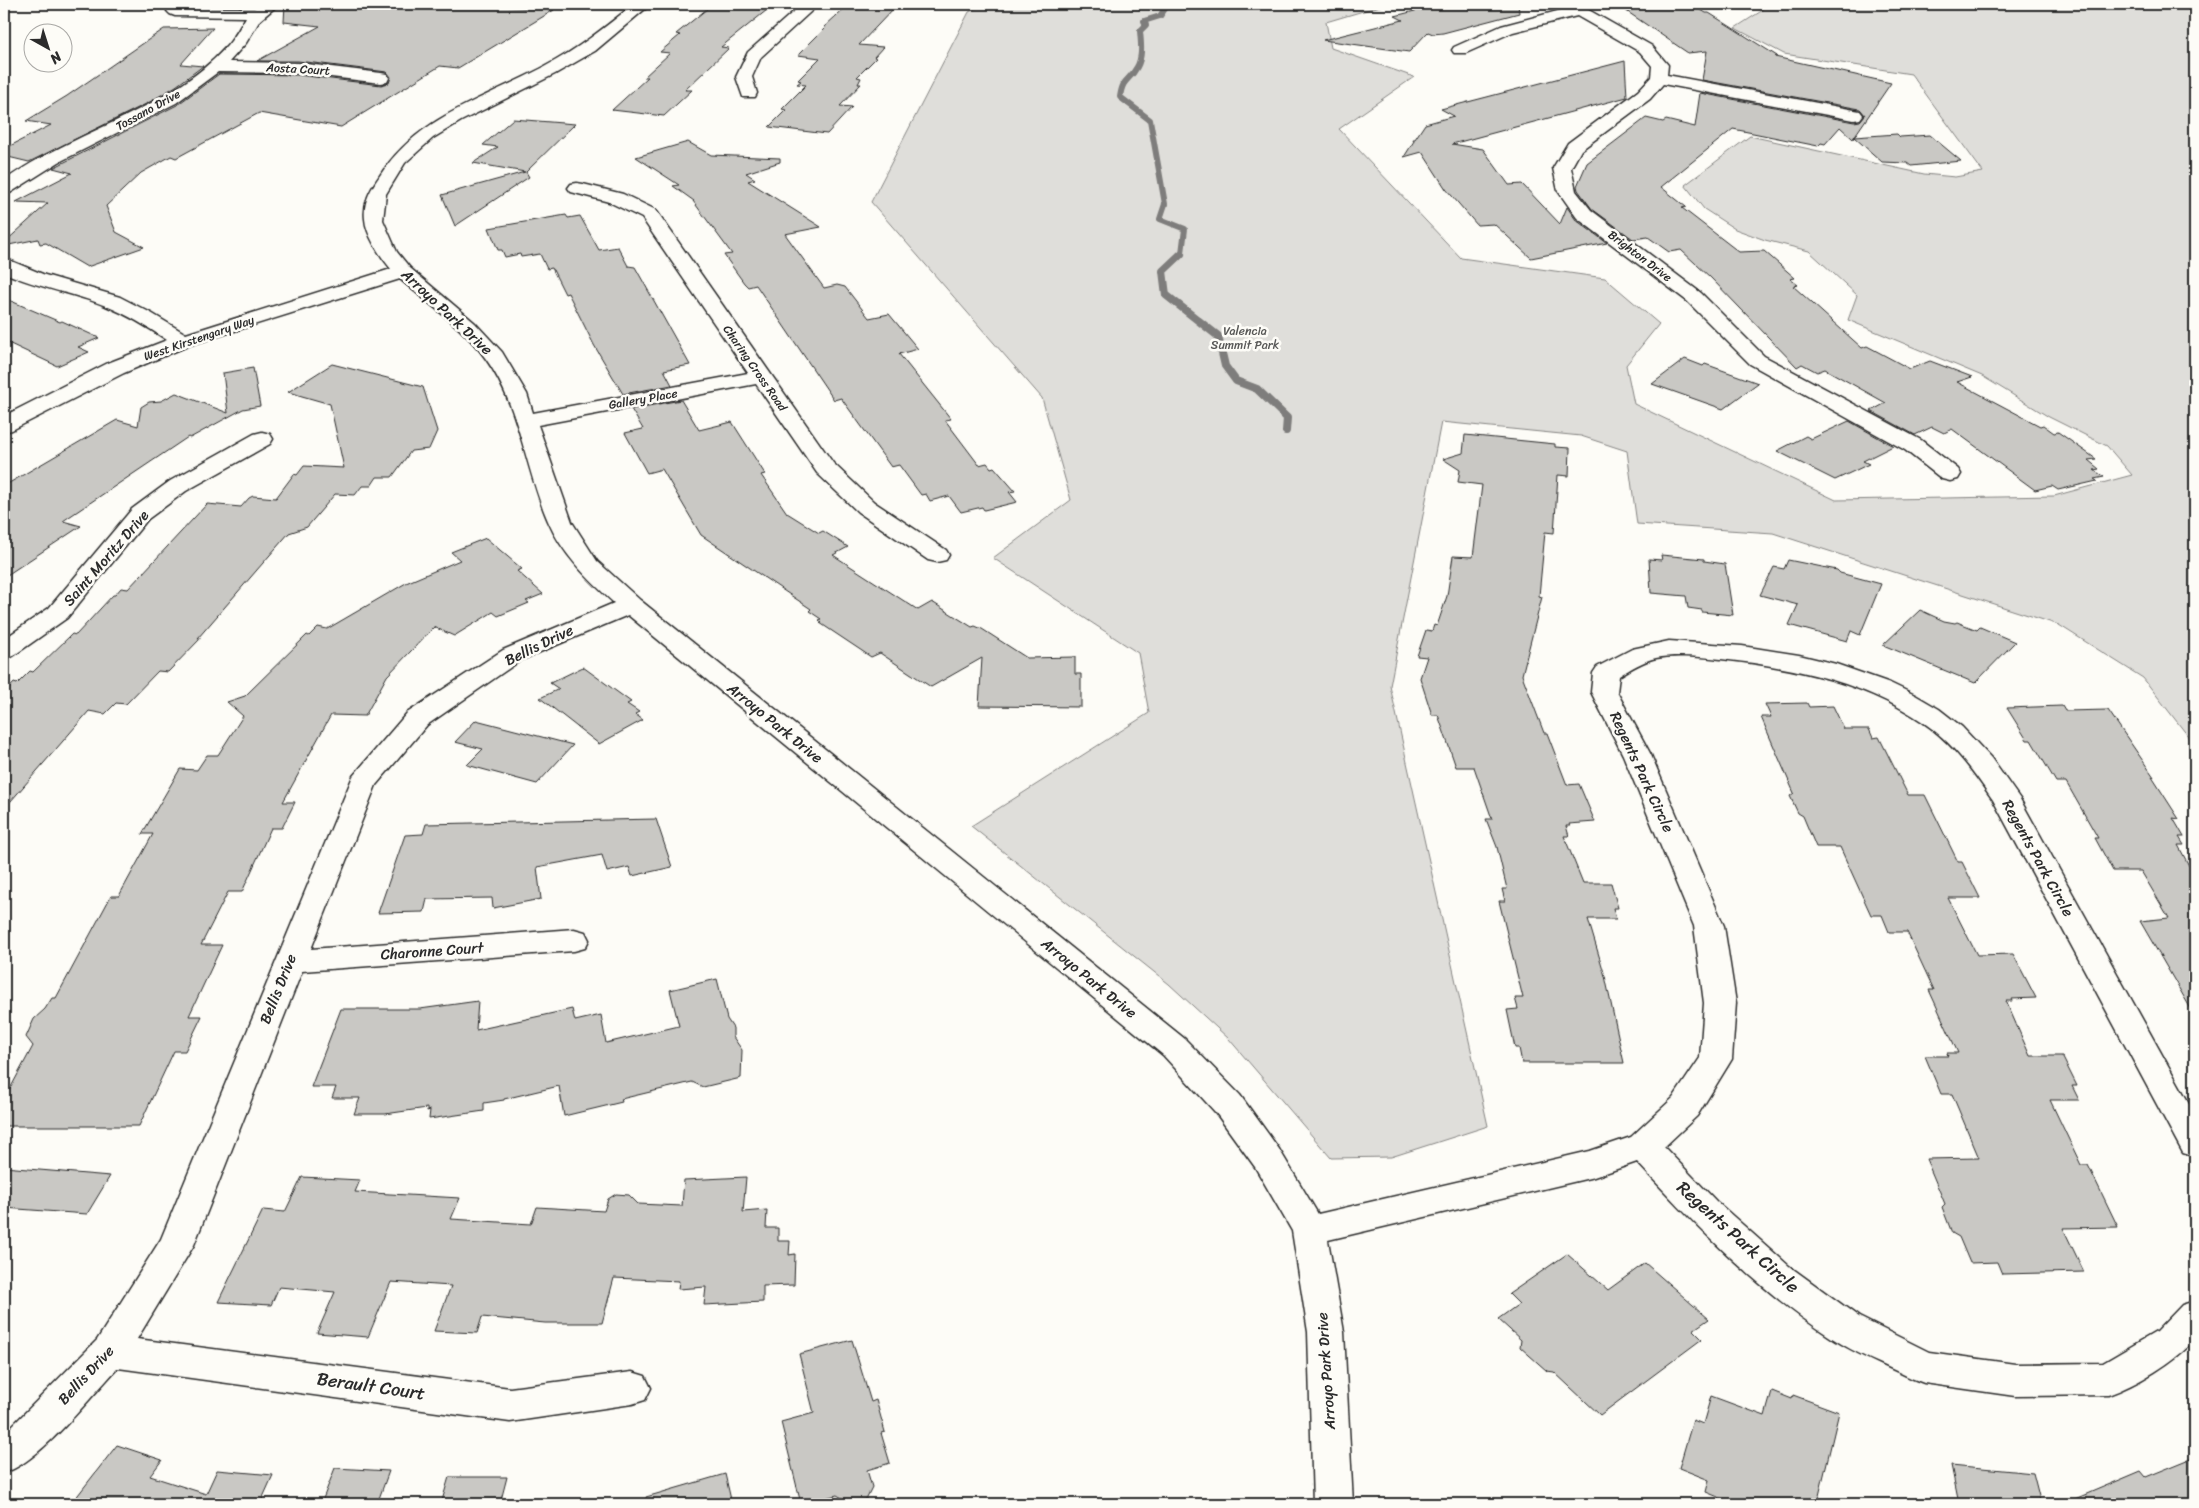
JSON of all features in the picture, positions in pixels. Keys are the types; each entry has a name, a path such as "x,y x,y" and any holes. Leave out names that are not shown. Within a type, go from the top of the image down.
{"street":[{"name":"Tossano Drive","path":"4,189 25,173 52,157 113,130 172,98 215,67 240,40 256,13 271,4"},
{"path":"621,4 642,5"},
{"path":"749,93 744,77 754,55 811,4"},
{"name":"Arroyo Park Drive","path":"642,5 589,48 549,71 455,117 427,134 398,160 377,194 374,220 388,253 403,272 468,328 496,356 516,394 560,522 588,566 631,605 1174,1047 1228,1104 1267,1158 1309,1230 1326,1332 1333,1504"},
{"path":"1460,50 1507,29 1573,7 1646,49 1660,65 1660,78 1854,115"},
{"path":"175,11 256,13"},
{"name":"Aosta Court","path":"215,67 298,68 381,78"},
{"name":"Brighton Drive","path":"1660,78 1644,95 1574,147 1562,168 1567,191 1584,214 1694,297 1757,360 1913,445 1950,474"},
{"name":"Charing Cross Road","path":"577,188 616,198 649,214 826,468 866,507 937,555"},
{"path":"4,264 37,278 104,298 152,322 183,341"},
{"name":"West Kirstengary Way","path":"4,425 116,368 183,341 403,272"},
{"name":"Gallery Place","path":"525,421 761,377"},
{"name":"Saint Moritz Drive","path":"4,651 58,613 140,514 178,486 262,439"},
{"name":"Bellis Drive","path":"4,1456 24,1441 110,1351 176,1245 363,782 417,719 512,655 631,605"},
{"name":"Regents Park Circle","path":"1309,1230 1594,1164 1643,1146 1685,1108 1716,1059 1720,1004 1709,926 1637,755 1604,692 1606,673 1627,660 1655,651 1690,649 1738,653 1797,662 1870,684 1924,712 1962,741 2006,798 2195,1144"},
{"name":"Charonne Court","path":"290,961 574,940"},
{"name":"Regents Park Circle","path":"1643,1146 1704,1211 1776,1276 1846,1328 1924,1367 2015,1380 2108,1379 2169,1343 2195,1316"},
{"name":"Berault Court","path":"110,1351 510,1405 632,1388"}],"green space":[{"name":"Valencia Summit Park","path":"984,4 1387,4 1326,22 1331,48 1414,77 1339,129 1461,258 1605,278 1659,324 1626,365 1634,404 1836,500 2054,496 2132,475 2107,446 2049,417 1982,376 1848,320 1857,295 1809,251 1765,240 1735,229 1704,209 1685,185 1750,136 1924,174 1955,177 1983,172 1911,74 1784,54 1735,28 1763,10 1739,4 2195,4 2195,745 2143,678 2059,625 1773,533 1637,524 1627,451 1581,436 1441,422 1390,686 1488,1126 1391,1157 1331,1158 1229,1039 1169,984 971,826 1149,713 1138,653 993,558 1071,500 1042,398 871,202 969,12"}],"building":[{"path":"285,4 475,4 554,10 458,68 440,66 341,127 259,113 176,158 171,156 141,173 106,206 116,232 144,247 87,267 46,243 40,244 38,239 4,246 4,243 48,203 16,202 72,173 53,168 177,105 219,74 298,75 381,85 389,83 391,77 387,72 298,61 257,61 320,26 284,22"},
{"path":"713,4 767,10 721,47 729,48 685,90 692,90 664,116 612,110 648,77 644,77 670,53 660,52 680,35 676,34"},
{"path":"849,4 895,7 859,45 883,47 874,57 876,58 857,77 861,78 858,84 861,84 840,106 852,107 827,134 769,127 786,110 782,109 806,85 797,84 801,81 798,80 820,58 798,55"},
{"path":"1442,4 1518,4 1519,13 1443,33 1433,34 1428,32 1409,52 1323,40 1403,20 1395,16"},
{"path":"1616,4 1693,5 1777,56 1775,57 1891,83 1853,139 1840,127 1825,144 1821,143 1818,146 1733,129 1661,187 1686,207 1682,208 1739,252 1764,251 1795,278 1790,279 1798,285 1793,286 1862,348 1867,346 1910,369 1930,361 1972,377 1957,382 2040,426 2043,425 2054,433 2058,432 2096,459 2088,460 2099,469 2094,470 2104,477 2094,479 2097,481 2058,490 2052,486 2035,490 1952,429 1944,433 1932,427 1915,435 1871,411 1886,403 1825,369 1817,372 1802,364 1797,367 1711,278 1681,250 1669,252 1648,237 1633,239 1592,209 1577,186 1587,163 1646,118 1663,122 1666,120 1695,127 1700,93 1854,122 1860,121 1865,115 1860,109 1702,80 1707,51 1688,53"},
{"path":"213,28 181,64 203,66 176,86 148,103 29,162 4,156 4,149 51,125 26,121 67,96 164,29"},
{"path":"1625,61 1627,97 1452,144 1483,149 1509,185 1522,184 1560,224 1567,207 1576,220 1607,243 1531,258 1494,224 1477,225 1446,189 1422,152 1404,157 1414,141 1413,139 1415,139 1425,124 1454,116 1441,109"},
{"path":"513,119 575,124 526,172 529,177 455,226 442,195 525,172 473,163 498,147 483,145"},
{"path":"1897,134 1900,137 1930,135 1961,161 1911,166 1907,163 1882,162 1854,137"},
{"path":"688,142 711,155 780,158 780,162 746,173 755,179 748,181 821,227 785,234 824,288 837,285 845,287 869,318 889,314 918,349 899,354 951,419 945,420 979,465 987,463 991,468 994,467 1015,491 1009,492 1017,502 984,510 982,507 961,512 949,496 930,501 926,494 921,495 899,465 891,467 841,398 834,400 756,285 748,287 744,283 724,255 732,254 694,201 673,186 679,185 636,157"},
{"path":"566,215 568,218 580,216 599,250 618,247 628,266 635,267 690,365 664,370 672,385 623,394 594,345 568,293 565,294 552,268 547,269 540,254 521,257 520,254 505,257 502,250 498,250 489,228"},
{"path":"4,298 99,338 78,347 89,352 57,366 4,341"},
{"path":"1685,359 1758,383 1723,409 1652,384"},
{"path":"332,364 423,387 437,431 429,449 411,451 392,477 377,477 371,486 362,486 355,495 335,494 307,527 289,533 198,638 201,638 168,672 158,671 126,704 116,703 105,714 89,711 4,809 4,694 14,683 17,684 30,671 33,672 72,634 76,635 121,588 128,589 207,504 241,507 253,496 276,498 294,474 297,475 304,466 344,468 330,404 288,392"},
{"path":"253,368 260,406 243,409 190,438 188,437 63,521 81,526 4,577 4,486 117,420 138,426 141,407 149,402 161,401 176,393 228,413 223,373"},
{"path":"681,400 699,430 732,422 765,474 761,475 787,513 819,533 823,531 848,547 833,555 918,610 932,602 972,627 975,626 982,629 1027,658 1075,657 1075,674 1081,674 1081,707 979,706 982,658 931,687 880,653 871,657 820,623 822,623 819,620 821,619 809,611 811,609 701,535 662,469 647,473 625,433 643,429 631,409"},
{"path":"1849,421 1893,446 1863,461 1869,464 1835,480 1777,451 1806,436 1811,439"},
{"path":"1465,435 1555,444 1555,447 1570,448 1569,476 1558,475 1554,533 1545,532 1539,596 1542,597 1522,675 1544,733 1547,733 1567,785 1579,784 1595,822 1569,824 1570,826 1566,826 1569,836 1564,836 1583,883 1611,883 1618,908 1613,908 1616,919 1588,919 1605,976 1624,1063 1522,1063 1519,1048 1515,1048 1507,1010 1518,1009 1515,998 1523,998 1499,901 1505,901 1502,889 1507,889 1497,847 1486,819 1492,819 1474,767 1456,767 1438,715 1432,715 1420,678 1427,657 1417,656 1426,630 1432,631 1434,625 1437,626 1447,596 1453,556 1473,557 1482,485 1458,482 1460,470 1443,459 1463,453"},
{"path":"486,538 522,569 517,571 543,594 526,601 529,603 498,616 493,612 454,636 434,627 387,676 365,716 331,715 283,802 295,802 282,828 271,828 242,892 228,892 201,945 222,945 189,1016 202,1016 185,1051 174,1051 139,1126 4,1126 4,1100 33,1046 26,1037 34,1019 45,1009 52,998 56,998 111,896 119,896 153,834 142,834 180,769 197,770 207,755 218,755 243,716 227,702 245,696 307,635 309,636 318,627 327,629 406,583 460,560 451,552"},
{"path":"1661,555 1704,559 1704,561 1725,564 1733,615 1702,612 1702,610 1688,608 1686,596 1651,593 1649,559 1662,560"},
{"path":"1788,560 1837,570 1840,573 1881,584 1860,635 1851,631 1847,641 1789,625 1798,605 1760,595 1774,567 1784,569"},
{"path":"1920,610 1944,621 1957,622 1977,630 1980,627 2015,642 1975,683 1883,645"},
{"path":"583,667 631,702 627,704 639,712 635,714 643,720 599,744 540,698 559,689 550,683"},
{"path":"1807,703 1809,707 1833,706 1844,729 1869,729 1873,738 1879,737 1908,795 1925,795 1958,862 1962,862 1980,898 1948,898 1977,955 2013,954 2036,998 2006,1001 2030,1056 2062,1056 2077,1086 2072,1086 2079,1100 2050,1100 2081,1165 2088,1165 2118,1227 2063,1228 2084,1272 2002,1274 1997,1262 1970,1263 1959,1237 1952,1233 1942,1207 1945,1204 1926,1159 1979,1158 1952,1094 1941,1094 1925,1056 1948,1056 1947,1053 1958,1053 1929,990 1934,990 1907,932 1889,932 1882,915 1871,915 1840,847 1816,847 1803,816 1798,813 1790,796 1794,793 1761,717 1771,717 1765,704"},
{"path":"2062,706 2065,711 2108,710 2154,777 2152,777 2179,819 2173,818 2184,837 2179,837 2184,845 2178,845 2195,877 2195,1016 2140,921 2169,918 2141,871 2113,871 2095,838 2098,838 2066,782 2056,782 2031,740 2027,740 2007,708"},
{"path":"476,720 573,745 537,784 467,765 483,749 455,742"},
{"path":"656,819 672,867 632,876 629,867 607,872 602,855 537,867 541,899 493,908 492,898 427,899 424,912 378,913 405,835 423,834 426,824"},
{"path":"717,979 727,1019 733,1028 733,1037 742,1050 741,1078 703,1087 692,1082 621,1099 622,1102 564,1116 559,1086 484,1103 484,1111 429,1119 430,1110 427,1111 427,1108 385,1114 354,1114 360,1098 332,1098 336,1087 311,1087 341,1009 420,1009 478,1001 476,1030 572,1009 575,1021 601,1015 606,1043 679,1026 670,990"},
{"path":"4,1167 110,1176 87,1214 4,1208"},
{"path":"302,1177 360,1180 355,1192 460,1198 451,1219 531,1224 537,1207 604,1211 608,1199 616,1194 629,1195 638,1204 682,1206 684,1180 746,1177 743,1212 767,1210 766,1228 778,1228 778,1241 790,1241 789,1255 795,1254 794,1285 763,1286 763,1302 704,1305 706,1287 678,1289 679,1281 614,1278 602,1323 545,1323 482,1317 477,1333 434,1331 451,1286 391,1282 368,1337 317,1333 335,1292 279,1287 271,1305 218,1302 263,1210 285,1212"},
{"path":"1567,1254 1608,1290 1645,1263 1709,1319 1693,1330 1702,1339 1600,1415 1554,1372 1547,1371 1520,1347 1521,1340 1498,1319 1519,1304 1509,1294"},
{"path":"852,1340 871,1402 876,1400 885,1432 881,1433 890,1463 867,1470 872,1487 866,1499 851,1503 837,1495 801,1504 781,1422 814,1413 799,1354"},
{"path":"1772,1391 1792,1399 1793,1395 1839,1412 1817,1504 1735,1504 1706,1492 1709,1480 1679,1468 1693,1420 1703,1424 1711,1396 1765,1416"},
{"path":"117,1445 162,1460 150,1476 206,1494 217,1470 273,1475 260,1504 71,1504"},
{"path":"2195,1457 2195,1504 2063,1504 2141,1471 2146,1477"},
{"path":"1951,1465 2033,1473 2041,1504 1959,1504"},
{"path":"335,1468 389,1471 377,1504 321,1504"},
{"path":"725,1474 732,1504 647,1504 646,1497"},
{"path":"449,1477 507,1477 500,1504 441,1504"}],"waterway":[{"path":"1168,4 1160,16 1144,21 1146,25 1140,31 1141,49 1139,63 1125,83 1120,97 1150,120 1165,204 1160,219 1185,229 1181,254"},
{"path":"1181,254 1163,271 1166,295 1218,336 1225,366 1236,381 1257,389 1287,418 1286,431"}]}
